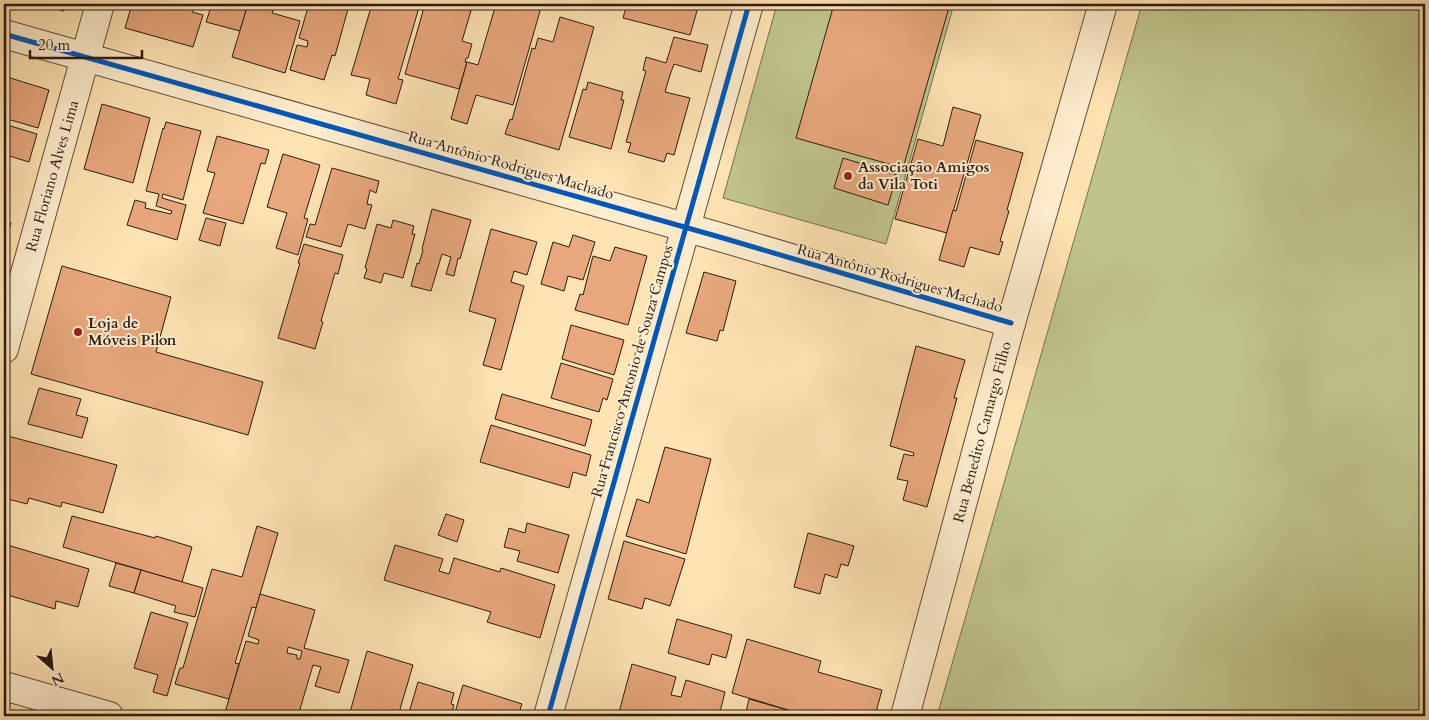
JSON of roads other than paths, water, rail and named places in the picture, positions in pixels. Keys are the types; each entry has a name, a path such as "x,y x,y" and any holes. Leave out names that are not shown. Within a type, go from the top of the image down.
{"street":[{"name":"Rua Floriano Alves Lima","path":"4,349 100,4"},
{"name":"Rua Francisco Antonio de Souza Campos","path":"548,716 749,4"},
{"name":"Rua Benedito Camargo Filho","path":"905,716 1011,323 1103,4"},
{"name":"Rua Antônio Rodrigues Machado","path":"4,34 686,228 1011,323"},
{"path":"4,686 109,716"}],"place":[{"name":"Associação Amigos da Vila Toti","path":"848,176"},
{"name":"Loja de Móveis Pilon","path":"78,332"}]}
